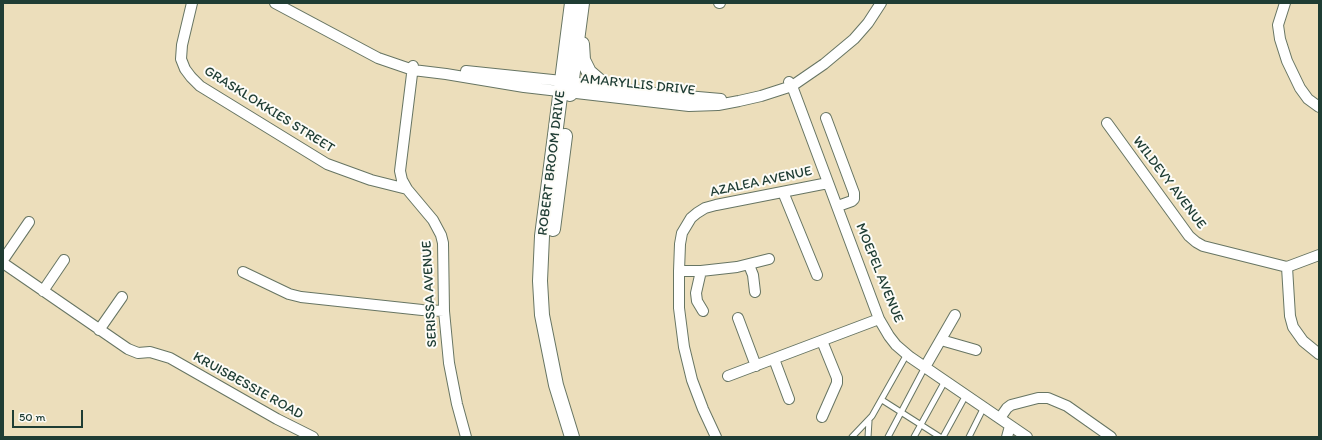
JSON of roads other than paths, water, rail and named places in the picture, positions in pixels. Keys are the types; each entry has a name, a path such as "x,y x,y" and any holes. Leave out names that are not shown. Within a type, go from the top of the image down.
{"street":[{"name":"GRASKLOKKIES STREET","path":"192,3 182,45 182,59 185,69 191,78 200,86 327,164 371,180 407,189"},
{"name":"AMARYLLIS DRIVE","path":"275,3 378,58 400,65 413,68 566,87 689,106 718,105 740,101 761,96 794,83 824,64 854,38 868,23 881,3"},
{"name":"ROBERT BROOM DRIVE","path":"572,3 566,87 548,266 545,324 556,385 572,437"},
{"name":"ROBERT BROOM DRIVE","path":"566,87 580,24 582,3"},
{"path":"1285,3 1278,25 1280,40 1287,60 1300,88 1308,99 1319,107"},
{"path":"580,24 582,54 585,65 596,79 610,87"},
{"name":"SERISSA AVENUE","path":"413,68 400,171 402,180 407,189 433,220 441,235 443,243 444,311 449,363 457,404 466,437"},
{"name":"AMARYLLIS DRIVE","path":"566,87 610,87 669,95 721,98 752,94 794,83"},
{"name":"MOEPEL AVENUE","path":"794,83 828,183 838,206 879,319 889,336 896,345 907,354 1027,437"},
{"path":"826,118 854,193 854,200 838,206"},
{"name":"WILDEVY AVENUE","path":"1107,123 1189,236 1196,242 1203,246 1287,267"},
{"name":"AZALEA AVENUE","path":"716,437 703,409 688,363 680,316 678,271 682,233 686,225 697,213 705,208 828,183"},
{"path":"783,192 817,275"},
{"path":"3,260 29,222"},
{"path":"1319,255 1287,267 1290,316 1293,326 1303,341 1319,354"},
{"path":"43,291 64,260"},
{"path":"678,271 700,271 749,265 769,260"},
{"name":"KRUISBESSIE ROAD","path":"3,263 128,349 138,353 150,352 170,358 271,416 313,437"},
{"path":"749,265 753,275 756,292"},
{"path":"700,271 696,293 697,300 703,311"},
{"path":"243,272 289,294 301,297 444,311"},
{"path":"99,330 122,297"},
{"path":"925,367 955,315"},
{"path":"738,318 756,366"},
{"path":"728,376 879,319"},
{"path":"941,340 976,350"},
{"path":"822,341 837,378 837,383 822,417"},
{"path":"774,359 789,399"},
{"path":"1000,418 1011,405 1038,398 1048,398 1067,406 1111,437"},
{"path":"1007,437 1010,426"}],"lane":[{"path":"852,437 869,421 907,354"},
{"path":"888,437 925,367"},
{"path":"914,437 945,381"},
{"path":"882,400 942,437 966,395"},
{"path":"970,437 984,407"},
{"path":"868,437 869,421"}]}
